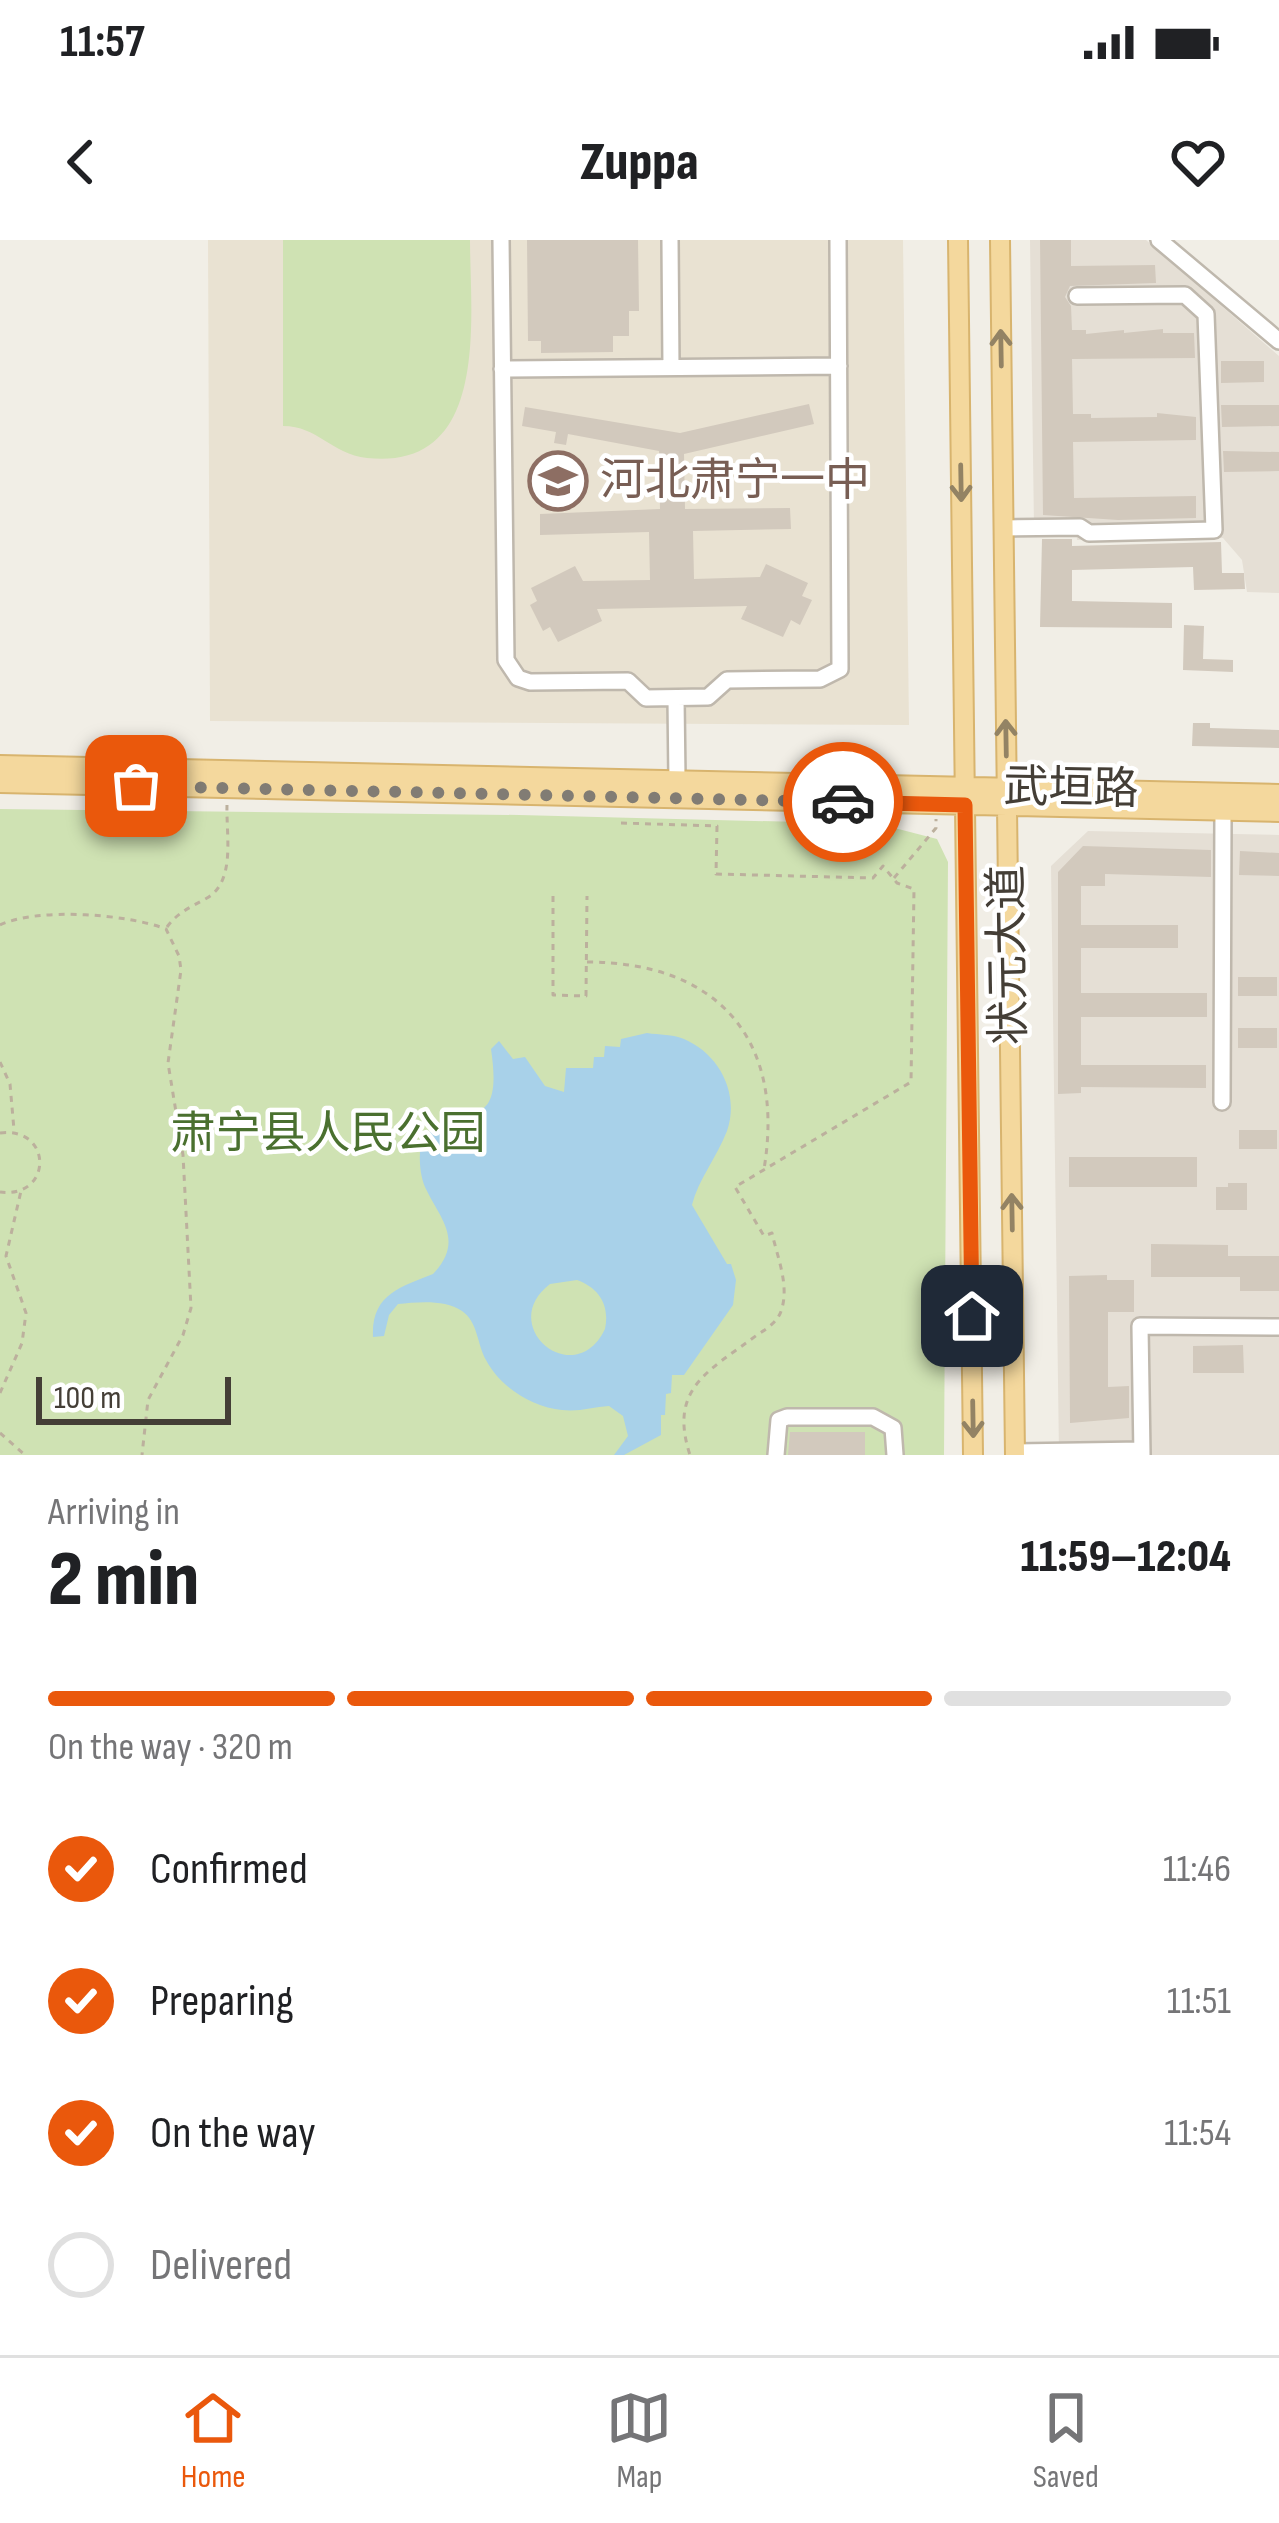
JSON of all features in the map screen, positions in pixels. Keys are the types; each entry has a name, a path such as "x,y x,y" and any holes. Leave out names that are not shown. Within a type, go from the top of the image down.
{"main road":[{"name":"状元大道","path":"958,240 973,1455"},
{"name":"状元大道","path":"1000,240 1016,1453"},
{"name":"武垣路","path":"0,765 677,781 1007,797 1279,794"},
{"name":"武垣路","path":"0,783 936,804 965,796"},
{"name":"武垣路","path":"1007,797 1279,812"}],"street":[{"path":"501,240 506,660 512,672 530,682 628,681 646,698 708,697 727,680 820,679 840,669 838,240"},
{"path":"670,240 671,368"},
{"path":"1160,240 1279,341"},
{"path":"1004,528 1080,526 1089,533 1214,530 1206,314 1185,295 1077,296"},
{"path":"502,369 839,366"},
{"path":"676,698 677,781"},
{"path":"1222,1102 1223,810"},
{"path":"1016,1453 1142,1452 1140,1326 1279,1328"},
{"path":"776,1455 776,1428 787,1417 885,1421 893,1428 895,1455"}],"path":[{"path":"166,929 176,914 216,893 226,879 227,788"},
{"path":"893,880 936,828 936,804"},
{"path":"621,823 717,826 716,874 873,878 883,866 893,880 914,889 911,1082 735,1187 764,1236 772,1233 784,1303 773,1324 691,1389 683,1418 690,1455"},
{"path":"553,896 553,995 586,995 587,896"},
{"path":"0,926 27,918 86,916 147,922 166,929 179,956 168,1063 183,1155 191,1308 183,1335 148,1400 142,1455"},
{"path":"586,962 635,964 676,976 722,1002 734,1016 762,1075 764,1170"},
{"path":"0,1062 10,1084 15,1132"},
{"path":"0,1133 15,1132 31,1141 40,1159 35,1179 21,1191 6,1256 26,1313 22,1343 0,1393"},
{"path":"0,1192 21,1191"},
{"path":"0,1433 25,1455"}],"shaded area":[{"name":"河北肃宁一中","path":"208,240 903,240 909,725 210,721"},
{"path":"1030,240 1146,240 1279,356 1279,593 1247,592 1242,560 1223,538 1077,540 1076,527 1034,527"},
{"path":"1088,831 1279,835 1279,1455 1059,1455 1051,866"}],"green space":[{"path":"283,240 470,240 470,347 465,383 454,415 435,440 407,456 367,458 306,430 283,426"},
{"name":"肃宁县人民公园","path":"0,809 879,824 937,839 948,862 944,1455 0,1455"}],"water":[{"path":"647,1033 680,1037 707,1054 724,1076 731,1103 727,1131 692,1205 731,1264 736,1280 733,1305 684,1375 672,1375 665,1415 661,1415 661,1435 624,1455 614,1455 628,1436 623,1416 609,1406 551,1408 518,1394 492,1370 471,1321 455,1307 431,1302 398,1304 389,1315 384,1336 373,1337 383,1302 399,1288 433,1274 447,1251 447,1230 422,1176 421,1139 486,1106 494,1076 491,1049 499,1041 513,1059 525,1057 545,1086 564,1092 566,1068 593,1068 594,1057 604,1057 605,1046 620,1047 621,1039","holes":["585,1283 604,1305 605,1329 592,1347 560,1354 535,1333 531,1318 535,1301 550,1284"]}],"building":[{"path":"527,240 638,240 639,311 629,311 629,336 613,336 613,352 541,353 541,341 528,341"},
{"path":"1040,240 1071,240 1071,266 1155,265 1156,283 1070,286 1065,297 1071,306 1072,330 1086,330 1086,334 1163,329 1163,333 1194,333 1195,358 1072,359 1073,414 1196,417 1196,440 1073,442 1074,498 1196,496 1196,518 1043,515"},
{"path":"1221,361 1264,361 1264,382 1221,383"},
{"path":"809,404 814,424 684,454 685,509 790,508 791,529 693,531 694,579 760,577 766,564 808,583 802,596 812,600 800,625 791,620 783,637 741,619 747,606 597,609 602,621 558,642 550,627 543,631 530,605 537,601 531,588 575,566 583,581 650,580 649,532 540,535 540,514 660,509 659,451 568,434 566,445 554,443 556,432 522,426 525,407 680,433"},
{"path":"1221,405 1279,405 1279,426 1222,427"},
{"path":"1223,451 1279,452 1279,471 1224,472"},
{"path":"1042,539 1072,539 1072,546 1221,542 1222,573 1244,573 1245,589 1194,590 1193,567 1072,570 1072,601 1172,603 1172,628 1040,627"},
{"path":"1184,625 1204,626 1203,659 1233,660 1233,672 1183,670"},
{"path":"1193,723 1210,723 1210,728 1279,730 1279,748 1192,746"},
{"path":"1083,846 1211,850 1211,877 1105,874 1105,886 1081,886 1081,925 1178,925 1178,948 1081,948 1081,993 1207,993 1207,1017 1081,1017 1081,1065 1206,1065 1206,1088 1081,1087 1081,1093 1058,1094 1058,872"},
{"path":"1240,851 1279,853 1279,876 1239,875"},
{"path":"1238,977 1277,977 1277,996 1238,996"},
{"path":"1238,1028 1277,1028 1277,1048 1238,1048"},
{"path":"1239,1130 1277,1130 1277,1149 1239,1149"},
{"path":"1069,1157 1197,1157 1197,1187 1069,1187"},
{"path":"1228,1183 1247,1183 1247,1210 1216,1210 1216,1187 1228,1187"},
{"path":"1151,1244 1228,1245 1228,1256 1279,1256 1279,1291 1240,1291 1240,1277 1151,1277"},
{"path":"1107,1275 1107,1280 1134,1280 1134,1312 1108,1312 1108,1387 1129,1386 1129,1418 1070,1423 1069,1276"},
{"path":"1243,1345 1244,1373 1193,1373 1193,1346"},
{"path":"790,1432 865,1432 865,1455 788,1455"}],"way so far":[{"path":"136,786 843,802"}],"place":[{"name":"河北肃宁一中","path":"558,481"}],"route":[{"path":"843,802 965,805 972,1316"}]}
